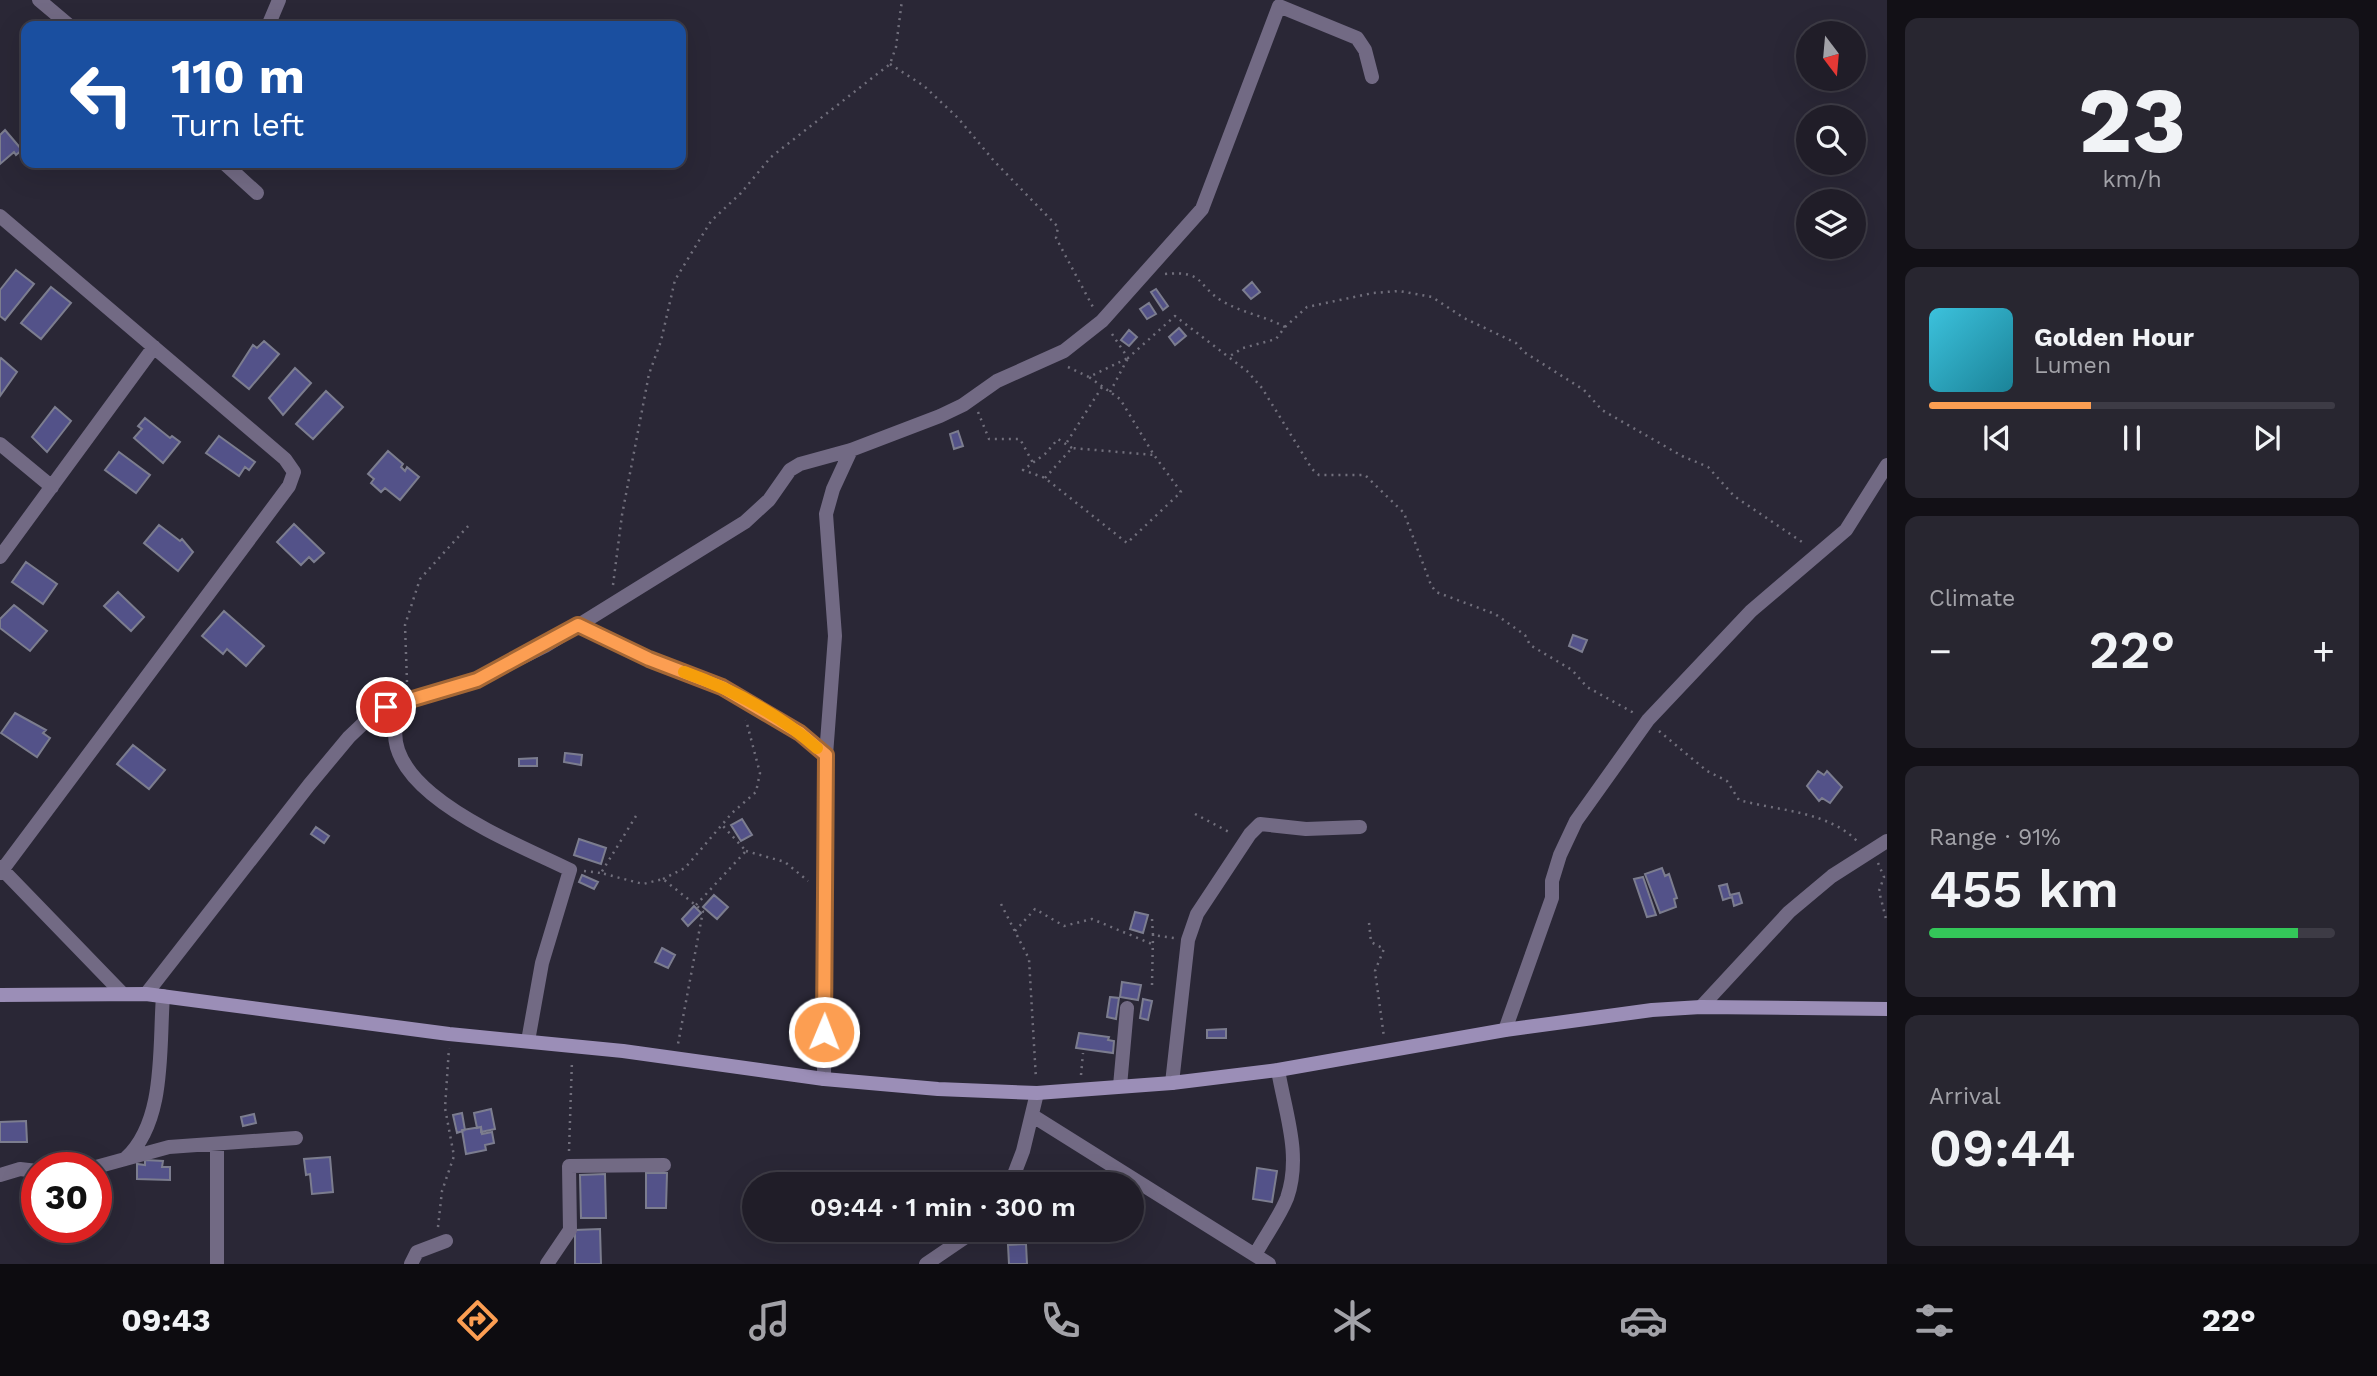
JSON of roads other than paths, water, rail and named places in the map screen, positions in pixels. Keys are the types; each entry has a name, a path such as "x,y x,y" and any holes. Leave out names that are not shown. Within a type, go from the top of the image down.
{"street":[{"path":"39,0 64,21"},
{"path":"270,21 279,0"},
{"path":"146,994 349,737 377,712 406,700 477,680 601,612 752,517 769,500 790,470 800,464 851,450 963,405 997,381 1051,358 1102,321 1147,274 1202,209 1279,6 1357,38 1365,50 1372,77"},
{"path":"230,168 257,193"},
{"path":"0,216 285,459 294,472 293,480 1,869 121,992"},
{"path":"0,557 154,347"},
{"path":"0,444 52,487"},
{"path":"824,1079 826,755 835,636 826,514 833,489 851,450"},
{"path":"1505,1030 1552,898 1552,881 1560,855 1576,821 1648,720 1751,611 1812,556 1846,530 1887,466"},
{"path":"578,625 649,659 722,687 800,733 826,755"},
{"path":"406,700 396,715 395,732 406,769 416,783 467,818 570,870 546,950 528,1041"},
{"path":"1172,1083 1188,940 1198,914 1246,841 1260,824 1306,829 1360,827"},
{"path":"1700,1007 1789,912 1832,876 1887,841"},
{"path":"0,995 121,992 146,994 449,1034 676,1058 824,1079 938,1089 1037,1093 1172,1083 1278,1070 1505,1030 1609,1015 1700,1007 1887,1009"},
{"path":"126,1158 135,1150 149,1121 158,1069 163,996"},
{"path":"1120,1086 1126,1008"},
{"path":"1255,1255 1286,1199 1293,1174 1294,1148 1278,1070"},
{"path":"1014,1172 1033,1116 1037,1093"},
{"path":"1033,1116 1269,1264"},
{"path":"112,1162 169,1147 296,1138"},
{"path":"217,1145 217,1264"},
{"path":"547,1264 570,1230 569,1166 664,1165"},
{"path":"0,1175 21,1169"},
{"path":"411,1264 417,1252 441,1242"},
{"path":"926,1264 958,1242"}]}
